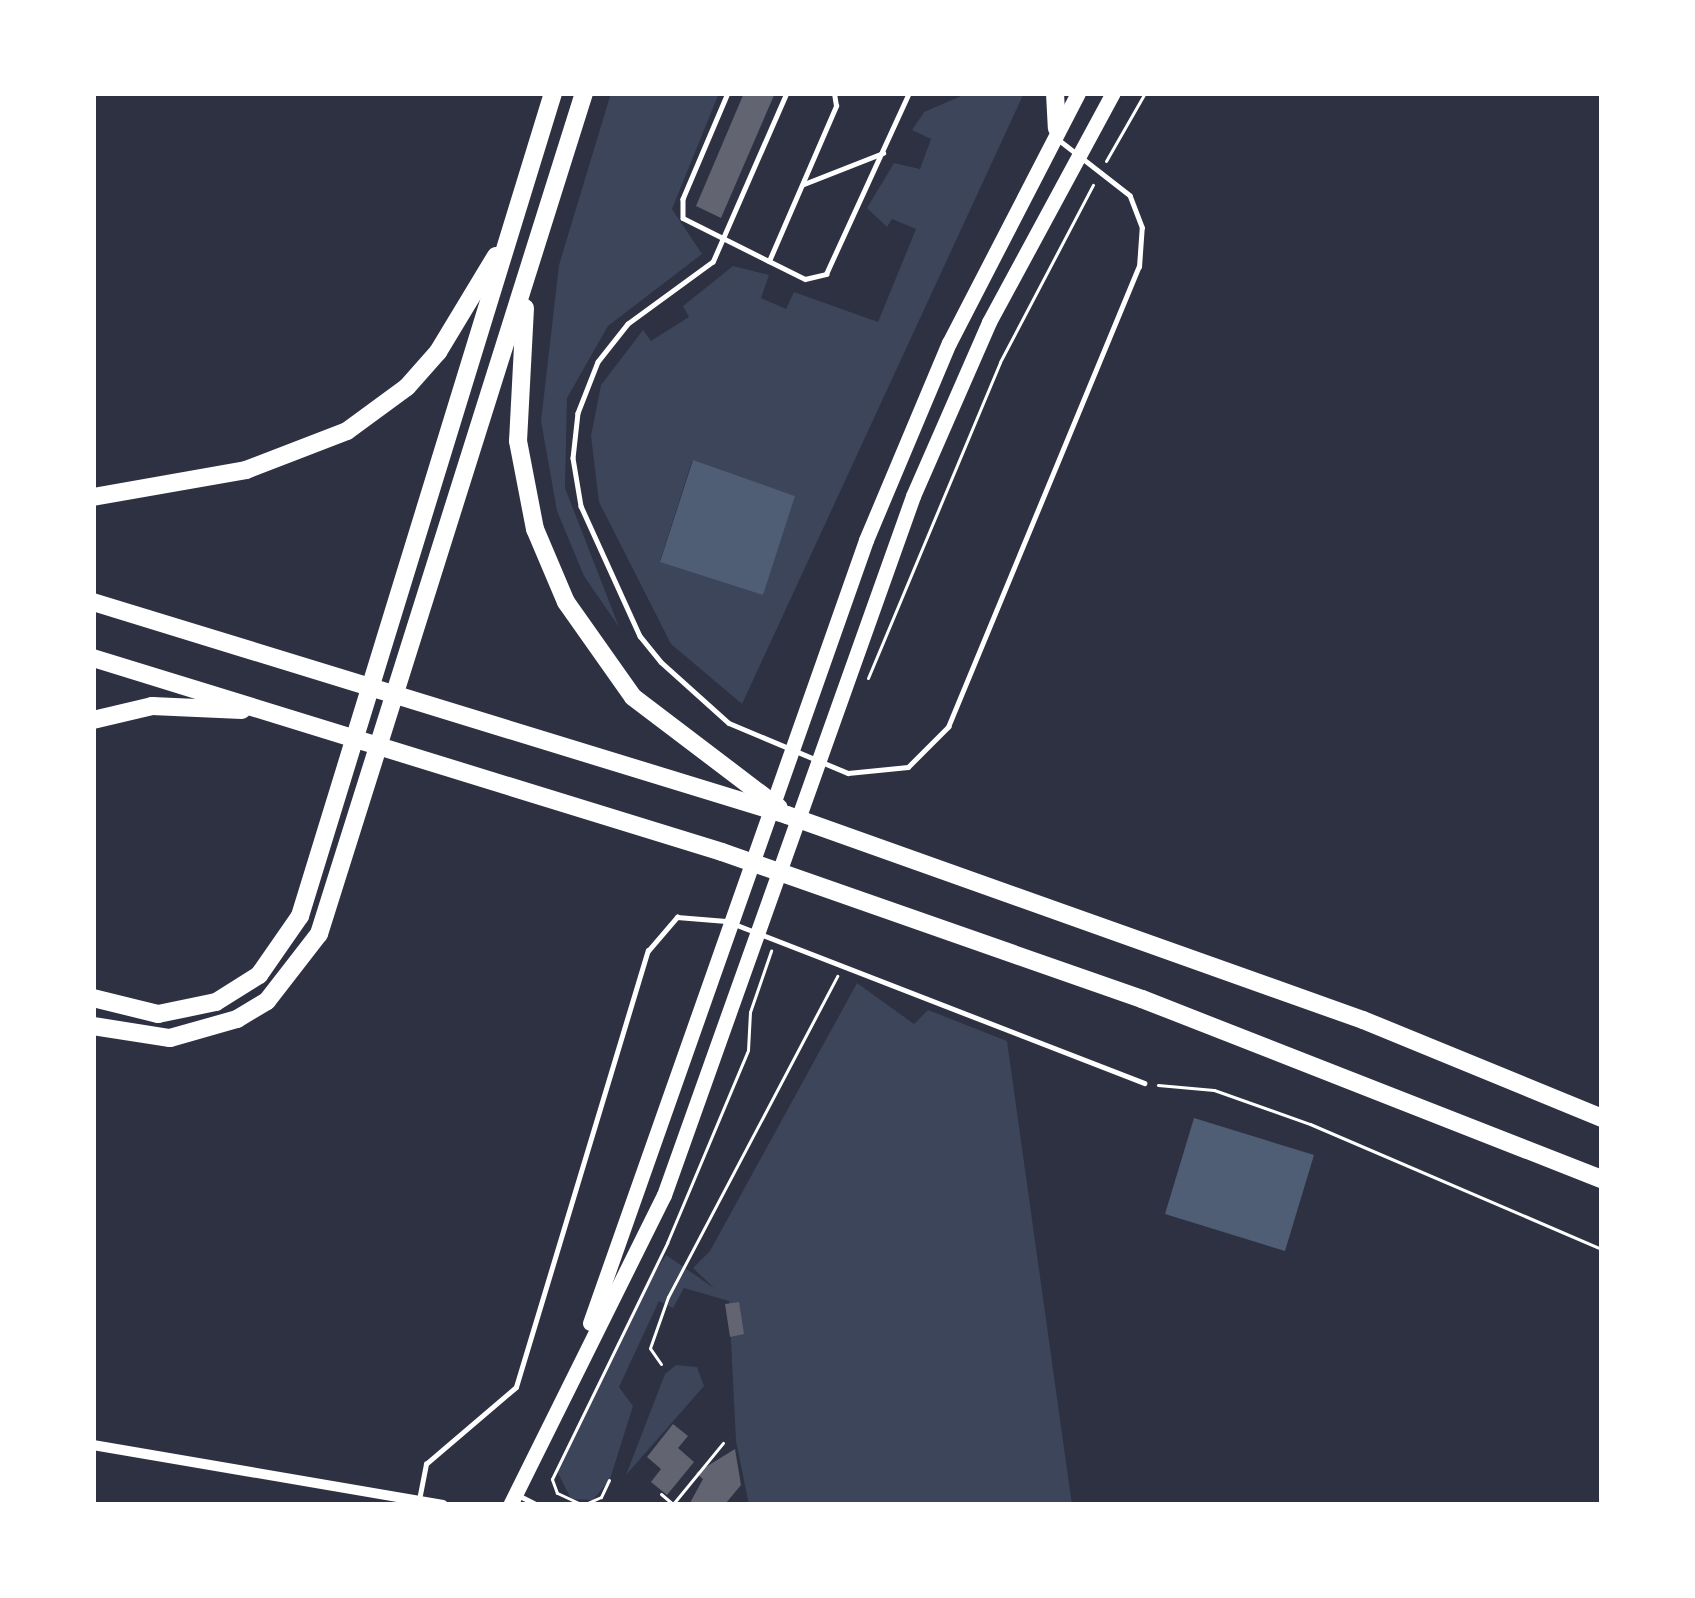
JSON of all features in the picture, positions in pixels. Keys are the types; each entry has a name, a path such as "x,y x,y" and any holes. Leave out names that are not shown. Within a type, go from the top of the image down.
{"highway":[{"path":"93,998 141,1012 192,1009 259,975 300,916 341,800 553,93"},
{"path":"93,1026 170,1038 237,1019 267,1001 319,934 365,807 584,93"},
{"path":"1055,93 1055,133"},
{"path":"93,497 268,465 347,431 438,352 512,224"},
{"path":"529,268 518,441 535,529 566,602 633,698 787,814"},
{"path":"93,602 787,814 1364,1020 1602,1118"},
{"path":"93,658 722,852 1142,999 1602,1179"},
{"path":"93,720 152,706 280,713"}],"main road":[{"path":"567,1388 727,941 797,728 895,467 1078,93"},
{"path":"512,1499 664,1195 762,955 825,739 913,496 989,322 1113,93"}],"street":[{"path":"93,1445 443,1505"}],"lane":[{"path":"728,93 682,210 689,226 805,279 826,274 909,93"},
{"path":"787,93 712,262 628,324 598,362 574,432 580,506 640,636 684,688 760,738 848,773 890,773 931,751 948,727 1138,267 1136,211 1102,168 1055,133"},
{"path":"769,261 836,106 837,93"},
{"path":"802,184 883,153"},
{"path":"418,1500 425,1464 516,1387 656,936 677,917 708,914 1144,1083"},
{"path":"512,1499 538,1505"}],"path":[{"path":"865,681 877,668 1000,362 1145,93"},
{"path":"609,1480 601,1497 583,1504 562,1496 552,1479 668,1243 748,1050 762,955"},
{"path":"662,1364 650,1348 668,1298 844,964"},
{"path":"1144,1083 1214,1090 1310,1124 1602,1249"},
{"path":"662,1494 673,1504 723,1443"}],"shaded area":[{"path":"611,93 719,93 672,209 702,254 608,326 567,398 565,488 619,627 584,576 557,511 541,421 559,265"},
{"path":"968,93 1024,93 742,704 671,644 599,502 591,436 601,385 643,330 651,341 689,317 683,306 733,266 769,275 761,298 786,309 794,292 878,322 916,229 892,219 887,227 867,208 894,163 920,169 931,139 912,130 924,112","holes":["692,461 795,496 660,561"]},
{"path":"693,460 795,496 763,595 660,562"},
{"path":"857,983 914,1024 928,1010 1007,1041 1072,1505 749,1505 736,1441 729,1301 684,1288 673,1308 659,1301 619,1387 633,1406 610,1479 593,1500 571,1499 557,1471 649,1282 666,1255 714,1288 693,1268 710,1251"},
{"path":"1194,1118 1314,1155 1285,1251 1165,1214"},
{"path":"676,1365 697,1367 704,1386 626,1475 665,1374"}],"building":[{"path":"744,93 775,93 721,218 696,206"},
{"path":"739,1302 744,1334 730,1337 725,1304"},
{"path":"673,1424 688,1436 678,1448 694,1462 667,1495 651,1482 661,1469 647,1457"},
{"path":"735,1449 741,1485 726,1503 690,1503 703,1479 696,1473"}]}
